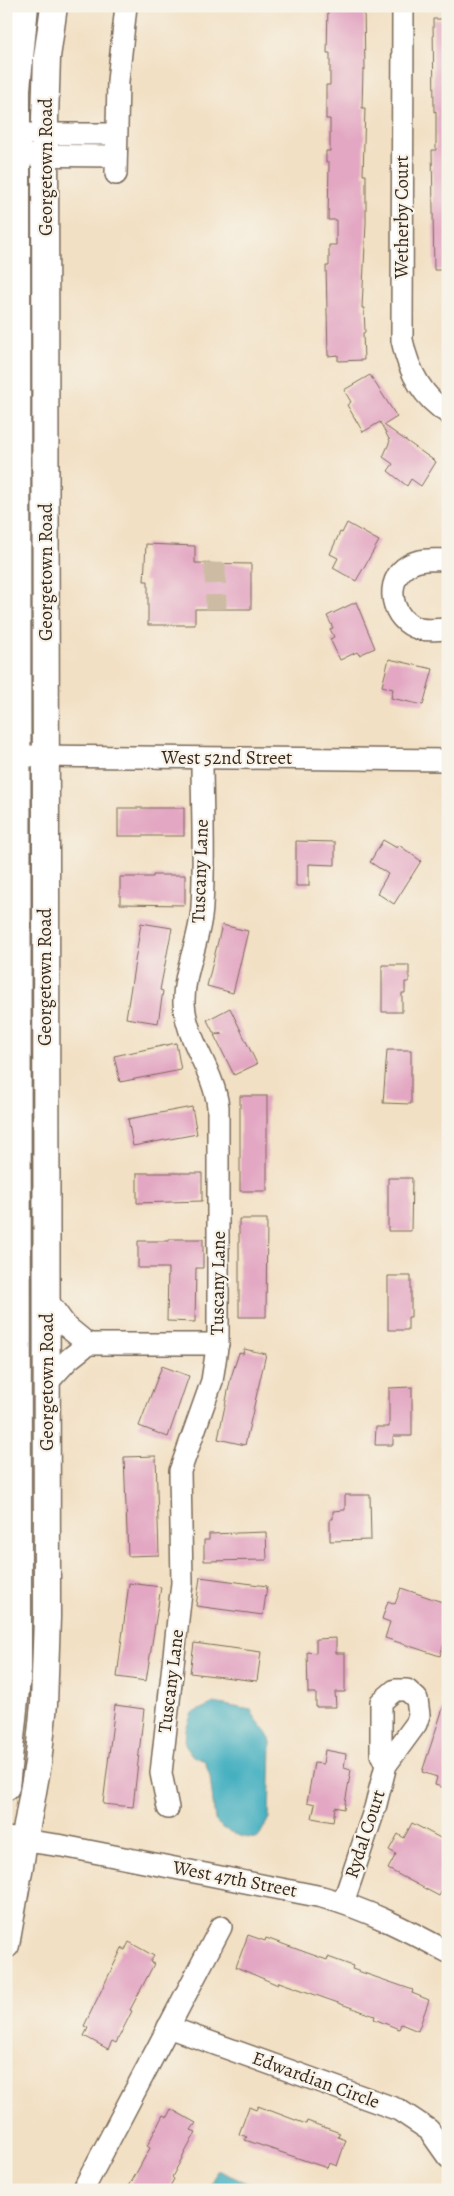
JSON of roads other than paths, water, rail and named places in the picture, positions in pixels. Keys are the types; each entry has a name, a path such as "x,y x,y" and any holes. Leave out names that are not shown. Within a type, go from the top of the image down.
{"main road":[{"name":"Georgetown Road","path":"6,1787 18,1660 12,1336 12,144 25,6"},
{"name":"Georgetown Road","path":"6,1945 15,1839 37,1771 44,1704 48,1617 45,144 47,66 54,6"}],"street":[{"path":"45,144 116,165 120,53 126,6"},
{"name":"Wetherby Court","path":"402,6 402,340 405,354 416,380 428,396 448,413"},
{"path":"12,144 45,144 116,134"},
{"path":"448,560 421,560 407,566 402,570 394,584 393,599 402,618 414,627 421,629 448,629"},
{"name":"West 52nd Street","path":"12,756 448,760"},
{"name":"Tuscany Lane","path":"168,1808 161,1772 182,1583 180,1471 212,1381 218,1344 218,1107 211,1077 188,1025 184,1001 186,978 202,907 202,758"},
{"path":"12,1163 46,1164"},
{"path":"12,1336 47,1325 66,1326 88,1344 218,1344"},
{"path":"47,1383 65,1363 88,1344"},
{"name":"Rydal Court","path":"343,1902 375,1808 386,1765"},
{"name":"West 47th Street","path":"15,1839 287,1889 343,1902 396,1924 448,1952"},
{"path":"83,2190 221,1927"},
{"name":"Edwardian Circle","path":"168,2027 399,2110 429,2130 448,2157"}],"water":[{"path":"214,1703 251,1710 271,1742 269,1818 258,1838 247,1838 235,1834 218,1824 215,1820 210,1776 205,1761 193,1756 185,1744 186,1729 192,1713"},
{"path":"217,2170 263,2190 210,2190"}],"tunnel":[{"path":"215,563 216,609"}]}
